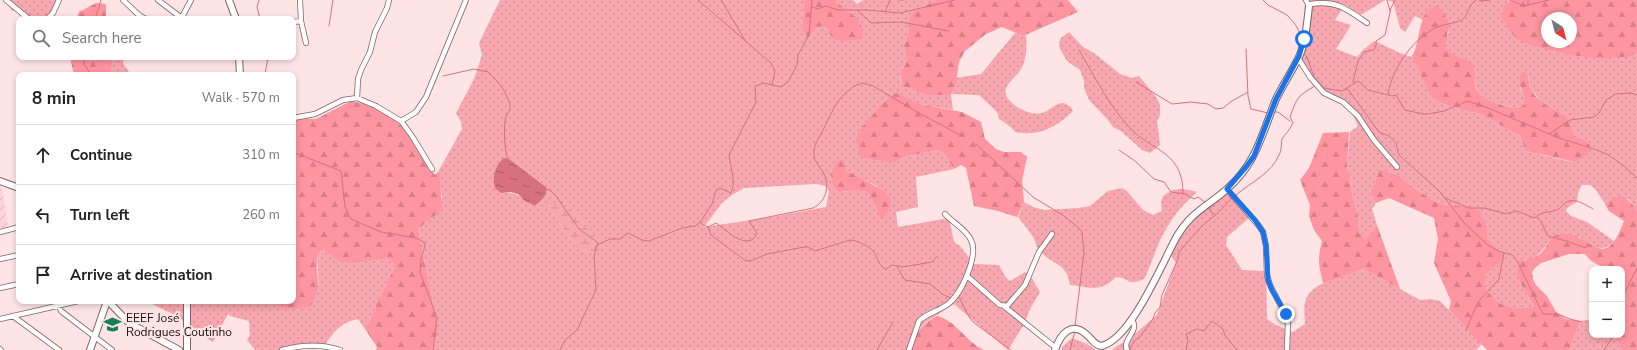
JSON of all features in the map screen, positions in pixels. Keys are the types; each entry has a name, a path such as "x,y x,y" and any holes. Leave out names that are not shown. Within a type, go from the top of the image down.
{"street":[{"path":"6,0 25,16"},
{"path":"50,16 60,0"},
{"path":"123,0 140,16"},
{"path":"158,0 178,16"},
{"path":"182,16 191,0"},
{"path":"229,0 235,16"},
{"path":"300,0 301,21 306,43"},
{"path":"357,98 358,79 370,52 374,32 387,8 388,0"},
{"path":"401,121 416,112 426,97 466,0"},
{"path":"967,276 1000,305 1005,307 1056,349 1064,334 1073,329 1083,331 1097,346 1106,345 1121,334 1132,320 1179,232 1200,209 1227,189 1254,156 1276,99 1298,58 1304,39 1310,3 1320,1 1341,4 1367,23"},
{"path":"296,22 301,21"},
{"path":"1298,58 1310,77 1324,93 1344,102 1354,112 1397,167"},
{"path":"240,60 240,72"},
{"path":"296,117 315,114 343,100 357,98 376,106 401,121 432,169"},
{"path":"0,181 16,187"},
{"path":"1227,189 1255,220 1263,232 1266,246 1267,275 1270,285 1288,320 1287,350"},
{"path":"909,350 919,321 954,299 967,276 973,255 973,244 967,234 953,223 945,214"},
{"path":"0,232 16,228"},
{"path":"1005,307 1025,285 1039,252 1052,234"},
{"path":"0,259 16,256"},
{"path":"0,288 16,285"},
{"path":"0,319 55,304"},
{"path":"58,304 61,311 112,350"},
{"path":"90,350 107,304"},
{"path":"111,304 122,317 132,325 179,350"},
{"path":"187,304 187,350"},
{"path":"13,316 59,350"},
{"path":"1127,350 1126,344 1134,327 1132,320"},
{"path":"282,350 298,347 321,346 340,350"}],"shaded area":[{"path":"0,188 2,189 8,227 0,228"}],"green space":[{"path":"3,0 62,0 54,6 52,16 26,16 18,11 12,11"},
{"path":"500,0 803,0 804,9 802,30 808,38 817,27 825,27 830,33 854,15 836,2 837,0 853,0 857,4 863,0 936,0 913,12 908,20 909,31 904,45 907,61 902,70 900,79 902,86 925,95 951,95 953,110 923,105 910,100 862,158 897,162 904,157 939,150 946,156 954,169 916,177 918,207 896,212 898,227 949,218 954,242 960,246 974,264 999,265 1006,278 1010,281 1025,272 1030,275 1040,292 1029,311 1025,323 1008,350 954,304 926,322 918,330 907,350 431,350 437,336 437,322 418,229 439,212 442,197 438,172 462,129 461,122 456,113 474,79 482,55 479,43","holes":["509,159 546,187 545,195 535,206 514,193 505,193","846,171 877,186 876,206 874,199 866,192 856,190 838,192 835,189 831,177","816,184 826,186 829,191 826,207 704,227 722,203 744,188","548,206 579,216 592,234 604,243 594,254 576,248"]},
{"path":"803,0 837,0 836,2 851,13 859,22 863,33 862,39 839,41 831,36 825,27 817,27 808,38 802,30 804,9"},
{"path":"936,0 1068,0 1078,12 1023,36 1002,27 986,34 965,51 959,62 956,84 951,95 925,95 902,86 900,73 907,61 904,45 909,31 908,20 913,12"},
{"path":"1302,0 1385,0 1361,15 1345,5 1335,20 1351,25 1336,49 1357,57 1374,41 1413,57 1431,97 1441,103 1481,114 1520,136 1526,151 1572,162 1579,138 1575,136 1566,115 1544,105 1531,89 1528,75 1520,87 1524,98 1523,106 1506,106 1486,99 1478,92 1475,80 1462,59 1446,50 1445,43 1449,32 1428,11 1423,20 1415,16 1405,32 1400,28 1393,2 1386,0 1511,0 1507,2 1541,38 1541,48 1550,48 1553,51 1564,54 1634,56 1637,53 1637,211 1629,199 1611,199 1605,204 1596,190 1590,185 1582,185 1578,193 1577,202 1567,208 1566,211 1571,216 1587,222 1614,241 1606,247 1597,248 1588,244 1580,237 1550,239 1542,251 1534,258 1525,261 1520,260 1519,281 1534,306 1518,310 1513,310 1503,306 1485,287 1486,274 1506,258 1487,238 1487,226 1482,213 1467,206 1448,205 1436,202 1411,186 1398,175 1380,169 1370,193 1376,203 1372,209 1377,225 1365,239 1358,232 1359,220 1347,167 1350,132 1358,126 1352,113 1340,101 1326,96 1299,66 1307,6"},
{"path":"1511,0 1637,0 1637,53 1634,56 1601,59 1564,54 1543,48 1577,48 1577,12 1541,12 1541,48 1525,43 1515,38 1501,17 1505,5"},
{"path":"96,3 106,4 106,16 77,16 80,10 81,11"},
{"path":"1437,6 1444,13 1449,25 1445,47 1454,55 1473,63 1475,85 1483,97 1504,106 1523,106 1524,98 1519,79 1520,75 1525,71 1534,94 1546,105 1566,115 1575,136 1586,141 1590,146 1588,154 1575,162 1526,151 1520,136 1481,114 1441,103 1431,97 1412,56 1417,43 1422,20 1430,9"},
{"path":"1069,32 1083,47 1094,53 1120,74 1132,78 1139,76 1156,97 1160,105 1160,115 1157,121 1160,145 1150,153 1142,150 1121,131 1113,127 1089,100 1084,88 1084,81 1080,70 1067,61 1060,49 1059,43 1061,38"},
{"path":"1015,33 1023,36 1026,34 1026,53 1020,71 1006,88 1008,98 1012,103 1024,111 1031,113 1042,113 1061,103 1071,107 1073,111 1061,122 1039,132 1015,132 1011,127 999,119 997,112 979,95 952,94 956,84 956,78 981,74"},
{"path":"71,60 111,60 113,62 111,72 73,72"},
{"path":"111,60 124,60 123,63 129,72 111,72 113,62"},
{"path":"896,93 923,105 962,112 981,122 985,139 996,149 1004,152 1021,152 1027,157 1022,181 1024,202 1017,217 974,206 966,168 961,165 954,169 946,156 939,150 904,157 897,162 862,158 859,155 856,141 858,132 881,105"},
{"path":"351,101 376,107 385,112 402,127 435,175 438,172 440,175 442,210 418,229 437,322 437,336 431,350 376,350 377,347 365,329 376,307 376,303 395,266 390,259 349,263 342,262 323,249 318,257 318,288 311,306 306,308 295,308 273,304 296,304 296,118 316,119"},
{"path":"1349,132 1347,167 1359,220 1358,232 1365,239 1377,225 1400,289 1364,269 1323,283 1319,263 1319,253 1322,241 1314,230 1309,216 1310,205 1300,180 1309,168 1323,133"},
{"path":"840,160 844,160 846,171 879,188 887,195 891,204 885,216 880,218 874,201 867,193 862,191 838,192 831,180 831,175 836,163"},
{"path":"1380,169 1398,175 1411,186 1436,202 1448,205 1467,206 1477,209 1482,213 1487,226 1487,238 1506,258 1486,274 1485,287 1500,303 1512,308 1526,308 1534,306 1519,281 1517,274 1520,259 1524,261 1542,253 1550,239 1557,235 1568,234 1578,237 1602,249 1609,247 1616,238 1624,221 1609,211 1605,204 1610,200 1619,197 1627,199 1637,211 1637,350 1621,350 1615,338 1625,338 1625,266 1600,266 1590,260 1585,254 1569,254 1541,263 1532,273 1536,285 1547,296 1556,312 1566,319 1581,321 1569,350 1487,350 1449,310 1451,301 1434,263 1438,239 1434,218 1389,198 1376,203 1370,193"},
{"path":"1122,188 1127,191 1143,210 1153,215 1162,211 1161,202 1163,196 1168,193 1179,189 1197,192 1178,211 1168,226 1144,279 1132,282 1116,277 1105,285 1095,288 1070,285 1068,277 1062,268 1040,251 1031,234 1018,217 1024,202 1033,207 1044,210 1078,208 1090,206 1108,191"},
{"path":"1227,191 1250,217 1227,237 1226,245 1242,270 1266,271 1267,319 1276,325 1293,332 1305,324 1305,305 1306,299 1310,293 1323,283 1364,269 1420,300 1430,299 1440,301 1482,344 1476,350 1111,350 1130,338 1157,315 1176,263 1170,254 1171,249 1191,218"},
{"path":"552,202 579,216 592,234 604,242 603,247 594,254 576,248 548,206"},
{"path":"323,249 336,259 365,261 381,258 390,259 395,266 376,303 376,307 365,329 358,319 347,322 338,328 325,345 277,350 255,350 247,340 250,335 249,321 230,316 228,314 213,342 184,324 181,318 152,304 277,304 288,307 307,308 318,288 317,262"},
{"path":"937,316 950,322 972,342 984,350 907,350 922,326"},
{"path":"1589,320 1589,338 1615,338 1621,350 1569,350 1581,321"},
{"path":"1072,338 1087,344 1096,350 1062,350 1062,347"}],"water":[{"path":"504,158 509,159 546,187 545,195 535,206 525,201 518,194 511,192 501,193 495,188 494,180 496,168"}],"waterway":[{"path":"96,16 101,0"},
{"path":"259,0 257,7 259,16"},
{"path":"329,26 333,0"},
{"path":"698,0 771,63 775,71 772,85"},
{"path":"721,0 745,40"},
{"path":"560,350 565,340 577,330 596,290 594,256 597,245 610,239 620,239 628,233 642,240 649,241 682,228 695,226 701,221 712,204 716,190 720,188 731,193 733,187 733,177 729,155 756,102 755,86 764,83 781,87 788,82 797,65 798,55 809,35 812,0"},
{"path":"885,12 890,0"},
{"path":"899,0 904,0"},
{"path":"812,7 818,9 826,6 838,10 867,10 900,13 955,0"},
{"path":"1263,0 1268,5 1287,15 1295,24 1301,35 1299,48"},
{"path":"1387,0 1390,11"},
{"path":"1353,82 1358,61 1364,52 1374,50 1376,41 1385,35 1391,8 1395,0"},
{"path":"1388,94 1398,66 1417,41 1433,29 1462,20 1471,4 1476,0"},
{"path":"1479,0 1490,0"},
{"path":"1510,0 1524,6 1549,0"},
{"path":"1528,0 1528,5"},
{"path":"858,11 871,23 901,22 949,31"},
{"path":"1246,49 1248,96 1251,109 1268,113"},
{"path":"1079,50 1104,93 1126,124 1139,137 1163,152 1173,161 1179,170 1183,194"},
{"path":"1303,53 1307,57 1314,77 1324,88 1342,91 1358,81 1368,90 1392,96 1396,95 1405,110 1423,114 1444,111 1468,101 1559,138 1607,154 1624,166 1637,178"},
{"path":"84,60 84,64 89,72"},
{"path":"266,72 268,60"},
{"path":"443,76 474,69 488,72 499,84 506,94 510,105 510,109 505,119 504,130 508,159"},
{"path":"1136,82 1172,104 1191,102 1208,104 1216,109 1223,108 1248,92"},
{"path":"708,227 716,223 731,235 749,241 753,239 757,233 749,221 813,208 821,202 826,193 827,184 824,174 814,157 815,145 837,103 847,91 862,83 873,86 962,136"},
{"path":"1236,195 1266,173 1275,162 1281,151 1282,139 1293,123 1290,117 1296,101 1304,92 1315,86"},
{"path":"1347,88 1379,132 1389,136 1396,143 1399,155 1440,192 1465,224 1488,245 1498,251 1512,255 1516,259 1543,314 1558,314 1582,322"},
{"path":"1549,134 1570,120 1594,117 1599,113 1606,100 1616,94 1631,93 1637,95"},
{"path":"1275,112 1278,112 1290,121"},
{"path":"976,144 1033,197 1064,216 1082,232 1084,252 1075,326"},
{"path":"1119,150 1135,161 1154,179 1164,182 1171,192 1185,194 1194,199 1198,197 1206,203"},
{"path":"296,153 341,171 345,207 351,219 381,232 416,238 424,242 425,246 421,259 420,272 437,318 433,350"},
{"path":"545,189 550,190 556,196 579,229 597,242 598,245"},
{"path":"1130,350 1134,341 1139,338 1160,307 1162,295 1178,259 1179,252 1202,226 1219,212 1232,198"},
{"path":"1445,198 1469,208 1485,208 1506,214 1517,211 1534,218 1536,217 1540,220 1548,236 1586,248"},
{"path":"1537,216 1539,214 1555,211 1567,202 1571,201 1578,202 1593,209"},
{"path":"1209,207 1213,215"},
{"path":"700,223 708,227 711,235 746,261 753,260 767,254 804,247 808,247 815,251 850,240 859,242 871,249 875,253 881,266 886,269 892,265 903,267 932,262 937,256"},
{"path":"1466,330 1478,302 1499,279 1504,253"},
{"path":"897,267 905,280 930,284 944,295 951,298"},
{"path":"1625,292 1637,268"},
{"path":"959,297 973,322 1011,350"},
{"path":"1186,350 1188,340 1186,334 1197,329 1204,331 1212,321 1223,329 1225,335 1237,350"},
{"path":"877,350 893,322"},
{"path":"1070,350 1075,331"},
{"path":"1604,350 1612,338"}],"place":[{"name":"EEEF José Rodrigues Coutinho","path":"113,325"}],"route":[{"path":"1286,314 1268,280 1268,261 1263,232 1255,220 1227,189 1254,156 1276,99 1299,56 1304,39"}]}
